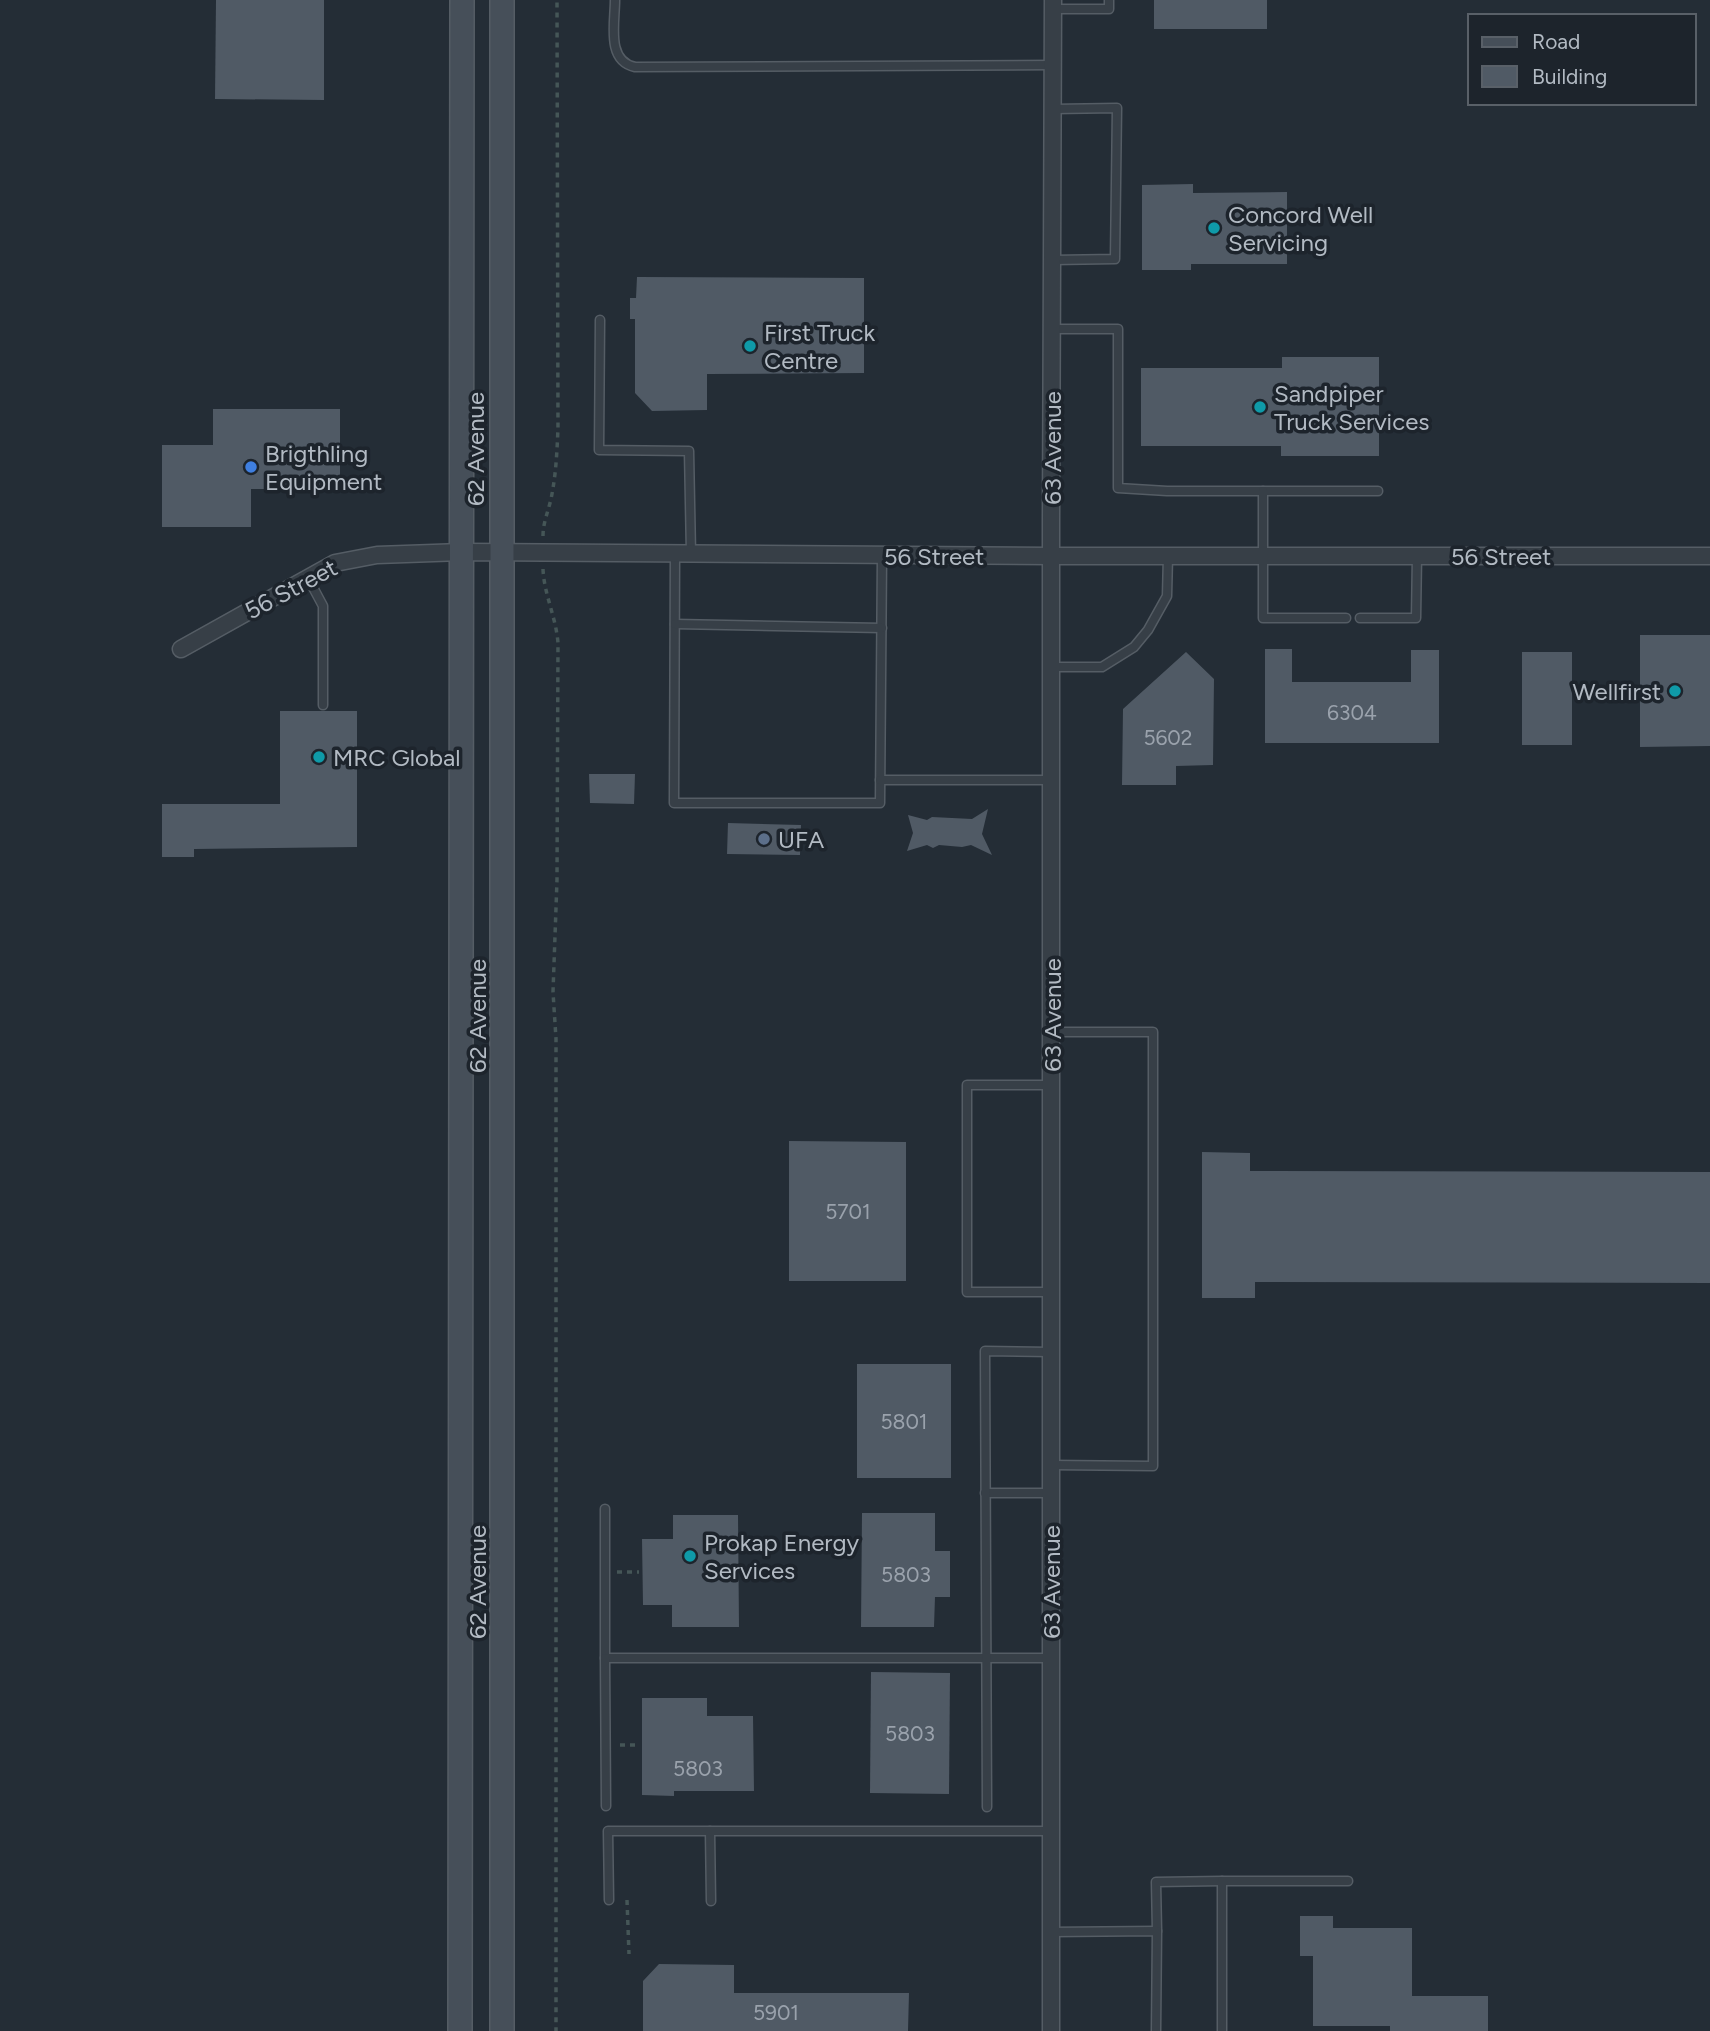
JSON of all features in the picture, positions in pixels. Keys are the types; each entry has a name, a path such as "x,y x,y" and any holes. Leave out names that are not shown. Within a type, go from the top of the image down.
{"main road":[{"name":"62 Avenue","path":"460,2031 462,0"},
{"name":"62 Avenue","path":"502,0 502,2031"}],"street":[{"name":"63 Avenue","path":"1051,2031 1053,5"},
{"name":"56 Street","path":"181,649 335,563 377,555 462,552 882,556 1710,556"}],"lane":[{"path":"615,0 615,47 618,57 626,65 635,67 1054,65"},
{"path":"1053,5 1109,9 1109,0"},
{"path":"1053,260 1115,260 1117,107 1054,109"},
{"path":"600,320 599,450 690,451 675,624 674,803 880,803 882,556"},
{"path":"1052,329 1118,329 1118,488 1167,491 1378,491"},
{"path":"1263,491 1263,618 1346,618"},
{"path":"1052,667 1102,667 1134,648 1148,630 1167,596 1168,556"},
{"path":"1360,618 1416,618 1417,556"},
{"path":"308,578 323,606 323,705"},
{"path":"675,624 882,628"},
{"path":"880,780 1052,780"},
{"path":"1051,1465 1153,1466 1153,1032 1052,1032"},
{"path":"1051,1292 967,1292 967,1084 1052,1085"},
{"path":"987,1807 985,1351 1051,1352"},
{"path":"985,1493 1051,1493"},
{"path":"605,1509 606,1806"},
{"path":"605,1658 1051,1658"},
{"path":"610,1900 608,1831 1051,1831"},
{"path":"710,1831 711,1901"},
{"path":"1222,1881 1222,2031"},
{"path":"1156,2031 1156,1882 1348,1881"},
{"path":"1051,1931 1157,1931"}],"path":[{"path":"543,526 556,471 558,428 557,0"},
{"path":"544,583 554,616 558,643 557,880 553,992 556,1039 558,1518 556,2031"},
{"path":"605,1573 639,1572"},
{"path":"605,1745 639,1745"},
{"path":"627,1900 629,1954"}],"building":[{"path":"216,0 324,0 324,100 215,99"},
{"path":"1154,0 1267,0 1267,29 1154,29"},
{"name":"Concord Well Servicing","path":"1193,184 1193,193 1287,192 1287,264 1191,264 1191,270 1142,270 1142,185"},
{"name":"First Truck Centre","path":"637,277 864,278 864,373 707,374 707,410 652,411 635,393 635,319 630,319 630,298 636,298"},
{"name":"Sandpiper Truck Services","path":"1282,357 1379,357 1379,456 1281,456 1281,446 1141,446 1141,368 1282,368"},
{"name":"Brigthling Equipment","path":"213,409 340,409 340,489 251,489 251,527 162,527 162,445 213,445"},
{"name":"Wellfirst","path":"1640,635 1710,635 1710,746 1640,747"},
{"path":"1265,649 1292,649 1292,682 1411,682 1411,650 1439,650 1439,743 1265,743"},
{"path":"1186,652 1214,679 1213,765 1176,766 1176,785 1122,785 1123,709"},
{"path":"1522,652 1572,652 1572,745 1522,745"},
{"name":"MRC Global","path":"280,711 357,711 357,847 194,849 194,857 162,857 162,804 280,804"},
{"path":"589,774 635,774 634,804 590,803"},
{"path":"988,809 982,834 992,855 971,845 939,845 933,848 927,845 907,851 913,833 908,815 927,820 932,817 972,819"},
{"name":"UFA","path":"728,823 801,825 800,855 727,854"},
{"path":"789,1141 906,1142 906,1281 789,1281"},
{"path":"1202,1152 1250,1153 1250,1171 1710,1172 1710,1283 1255,1282 1255,1298 1202,1298"},
{"path":"857,1364 951,1364 951,1478 857,1478"},
{"path":"862,1513 935,1513 935,1551 950,1551 950,1597 935,1597 934,1627 861,1627"},
{"name":"Prokap Energy Services","path":"673,1515 738,1515 739,1627 672,1627 672,1605 643,1605 642,1539 673,1539"},
{"path":"871,1672 950,1673 949,1794 870,1793"},
{"path":"642,1698 707,1698 707,1716 753,1716 754,1791 674,1791 674,1796 642,1795"},
{"path":"1300,1916 1333,1916 1333,1928 1412,1928 1412,1996 1488,1996 1488,2031 1390,2031 1390,2026 1313,2026 1313,1956 1300,1956"},
{"path":"659,1964 734,1965 734,1993 909,1993 908,2031 643,2031 643,1981"}],"place":[{"name":"Concord Well Servicing","path":"1214,228"},
{"name":"First Truck Centre","path":"750,346"},
{"name":"Sandpiper Truck Services","path":"1260,407"},
{"name":"Brigthling Equipment","path":"251,467"},
{"name":"Wellfirst","path":"1675,691"},
{"name":"MRC Global","path":"319,757"},
{"name":"UFA","path":"764,839"},
{"name":"Prokap Energy Services","path":"690,1556"}]}
